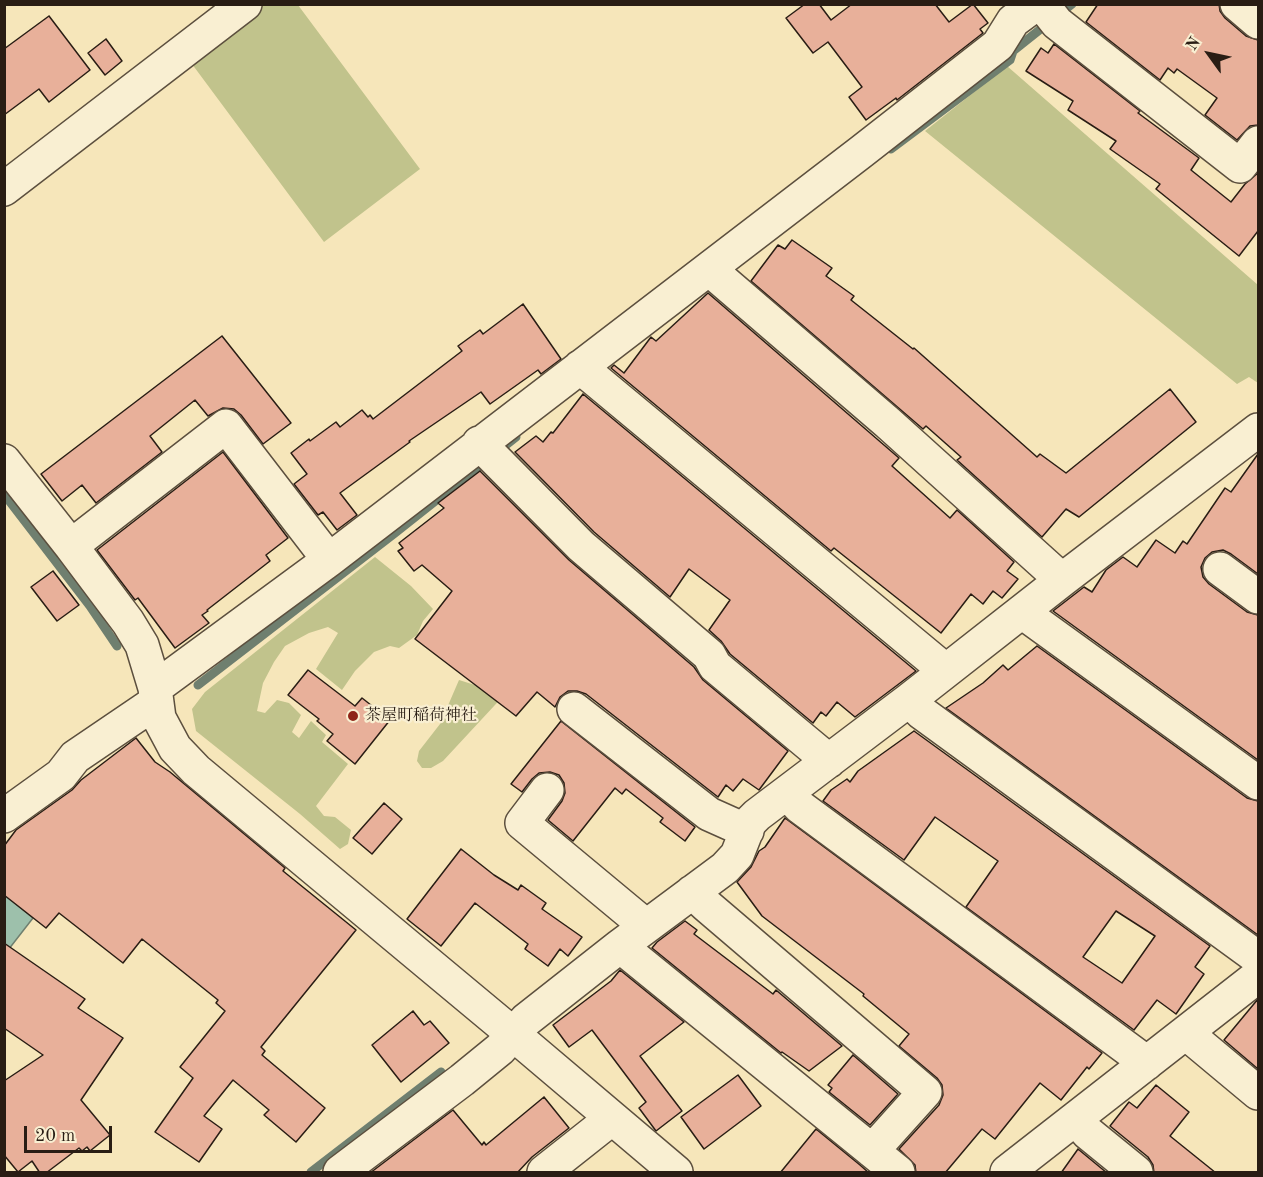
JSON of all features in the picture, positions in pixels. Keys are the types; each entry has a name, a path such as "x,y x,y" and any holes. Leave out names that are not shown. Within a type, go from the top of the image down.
{"street":[{"path":"4,189 245,4"},
{"path":"1237,4 1258,22"},
{"path":"4,816 61,775 75,757 329,560 486,450 588,374 709,269 998,45 1033,12 1240,166 1258,142"},
{"path":"709,269 888,422 1062,580"},
{"path":"588,374 945,671"},
{"path":"72,546 226,426 329,560"},
{"path":"340,1173 500,1049 526,1020 646,926 725,868 737,855 750,822 757,814 792,799 829,761 914,706 945,671 1028,617 1062,580 1258,430"},
{"path":"486,450 581,546 709,655 715,666 829,761"},
{"path":"4,461 72,546 128,622 142,645 159,718 175,748 196,770 676,1173"},
{"path":"1220,569 1258,597"},
{"path":"1028,617 1258,780"},
{"path":"914,706 1258,958"},
{"path":"574,708 709,814 747,831"},
{"path":"547,790 522,823 646,926"},
{"path":"792,799 1147,1063"},
{"path":"692,892 925,1092 872,1151"},
{"path":"620,946 898,1173"},
{"path":"1007,1173 1081,1124 1147,1063 1191,1037 1258,976"},
{"path":"1191,1037 1258,1093"},
{"path":"544,1173 611,1119"},
{"path":"1081,1124 1136,1173"}],"green space":[{"path":"261,5 298,5 420,169 324,242 189,60"},
{"path":"1007,66 1258,285 1258,383 1249,377 1237,384 925,131"},
{"path":"375,557 411,586 433,609 423,621 417,635 399,648 390,646 374,652 355,671 342,690 316,669 338,633 328,627 309,633 285,646 274,662 263,683 257,711 265,713 277,700 289,703 301,715 292,732 299,738 311,721 326,735 322,742 348,764 316,806 324,816 335,817 351,830 348,844 340,849 196,731 192,709 205,692"},
{"path":"520,678 443,761 431,768 422,768 417,761 419,751 440,724 459,680 478,686"}],"shaded area":[{"path":"5,895 33,918 5,954"}],"building":[{"path":"805,4 819,4 831,20 852,4 935,4 949,22 973,4 988,23 980,29 983,33 897,100 896,98 866,120 849,97 862,87 828,42 813,53 786,18"},
{"path":"1098,4 1219,4 1220,11 1225,18 1246,36 1258,40 1258,125 1250,126 1237,140 1205,115 1217,98 1177,69 1174,73 1168,68 1160,80 1086,22"},
{"path":"49,16 90,70 49,102 39,89 4,115 4,49"},
{"path":"106,39 122,61 105,75 88,53"},
{"path":"1054,44 1140,111 1138,113 1199,158 1191,170 1231,202 1245,184 1258,173 1258,231 1239,256 1156,189 1160,184 1110,149 1116,141 1068,110 1073,101 1026,71 1041,48 1048,53"},
{"path":"792,240 832,268 826,276 854,296 851,300 914,348 1037,457 1040,454 1066,473 1170,389 1196,422 1079,517 1066,509 1042,537 957,460 961,457 926,426 923,429 751,281 778,245 785,249"},
{"path":"708,293 899,458 892,466 950,518 957,510 1014,562 1007,571 1018,579 1002,598 993,591 983,604 971,594 941,633 834,548 831,551 611,368 614,365 624,373 651,337 656,341"},
{"path":"523,304 561,359 541,374 538,370 490,404 481,392 409,441 340,493 357,515 337,530 323,512 318,515 294,484 307,474 291,453 336,422 340,427 362,410 373,419 462,351 458,346 480,330 483,334"},
{"path":"222,336 291,423 263,444 234,409 223,408 208,416 195,400 150,436 162,452 96,503 82,485 62,501 41,474"},
{"path":"583,394 916,671 855,717 837,702 826,716 821,712 813,723 730,654 709,630 730,600 689,569 670,597 594,532 515,452 536,436 543,442 551,432 553,433"},
{"path":"223,452 288,538 266,555 270,561 202,615 209,623 175,648 138,598 135,600 97,550"},
{"path":"1258,454 1258,574 1223,550 1212,552 1205,558 1201,567 1203,577 1209,584 1247,612 1258,615 1258,760 1053,611 1084,587 1092,592 1106,570 1123,557 1137,567 1156,540 1175,553 1183,541 1187,544 1225,488 1231,492"},
{"path":"480,471 569,560 694,667 703,680 788,751 759,790 743,779 733,791 726,785 718,797 586,694 577,691 568,691 560,697 555,707 537,692 516,716 415,639 452,591 422,565 414,571 398,551 403,548 399,543 444,508 438,503"},
{"path":"53,571 79,605 57,621 31,587"},
{"path":"1037,646 1247,798 1258,801 1258,935 946,708 983,683 1003,665 1008,670"},
{"name":"茶屋町稲荷神社","path":"308,670 355,706 362,698 390,720 355,764 327,741 333,734 317,721 319,719 288,695"},
{"path":"561,721 695,827 685,841 660,822 663,818 626,789 622,794 615,788 573,841 548,820 565,793 564,783 559,775 550,772 539,773 522,792 511,784"},
{"path":"914,731 1210,946 1195,967 1204,974 1176,1014 1157,1000 1134,1030 966,907 998,861 935,817 904,860 823,801 831,790 847,779 850,782 858,771","holes":["1116,911 1155,936 1122,983 1083,957"]},
{"path":"136,738 155,762 285,868 283,871 356,930 261,1047 265,1051 262,1055 325,1108 296,1142 264,1115 269,1110 233,1080 204,1116 222,1129 199,1162 155,1132 193,1078 180,1067 225,1011 216,1003 218,1000 142,939 123,963 59,913 46,928 4,895 4,846 16,830 72,790 81,780"},
{"path":"384,803 402,819 372,854 353,838"},
{"path":"785,818 1102,1053 1089,1069 1087,1067 1061,1100 1040,1083 995,1139 982,1129 945,1173 916,1173 915,1165 899,1149 939,1105 943,1095 942,1085 937,1078 899,1046 909,1034 863,996 864,994 762,916 737,882 751,867 759,851 765,847"},
{"path":"461,849 494,875 518,890 521,885 546,903 542,909 582,937 568,956 560,949 548,966 525,949 528,944 475,903 441,946 407,919"},
{"path":"685,921 697,930 694,934 773,994 776,990 842,1046 809,1071 781,1053 652,948"},
{"path":"4,943 85,999 78,1008 123,1038 81,1100 110,1135 90,1151 87,1147 82,1151 79,1148 46,1173 40,1173 32,1161 18,1172 4,1155 4,1081 43,1055 4,1028"},
{"path":"620,970 684,1022 640,1056 682,1111 656,1131 639,1108 646,1102 592,1030 569,1047 553,1025 611,981"},
{"path":"1258,999 1258,1069 1224,1040"},
{"path":"413,1011 424,1025 430,1021 449,1043 401,1082 372,1045"},
{"path":"853,1055 898,1094 870,1125 829,1092 832,1088 828,1085"},
{"path":"738,1075 761,1106 704,1149 681,1117"},
{"path":"1156,1085 1189,1112 1170,1136 1216,1173 1154,1173 1153,1165 1148,1157 1110,1126 1129,1102 1137,1108"},
{"path":"544,1097 569,1128 532,1157 517,1173 370,1173 453,1110 482,1145 484,1142 486,1145"},
{"path":"816,1129 860,1165 869,1173 780,1173"},
{"path":"1078,1149 1107,1173 1061,1173"}],"waterway":[{"path":"891,149 1010,60 1013,51 1072,4"},
{"path":"198,685 516,437"},
{"path":"4,494 90,606 117,646"},
{"path":"311,1172 441,1072"}],"place":[{"name":"茶屋町稲荷神社","path":"353,716"}]}
